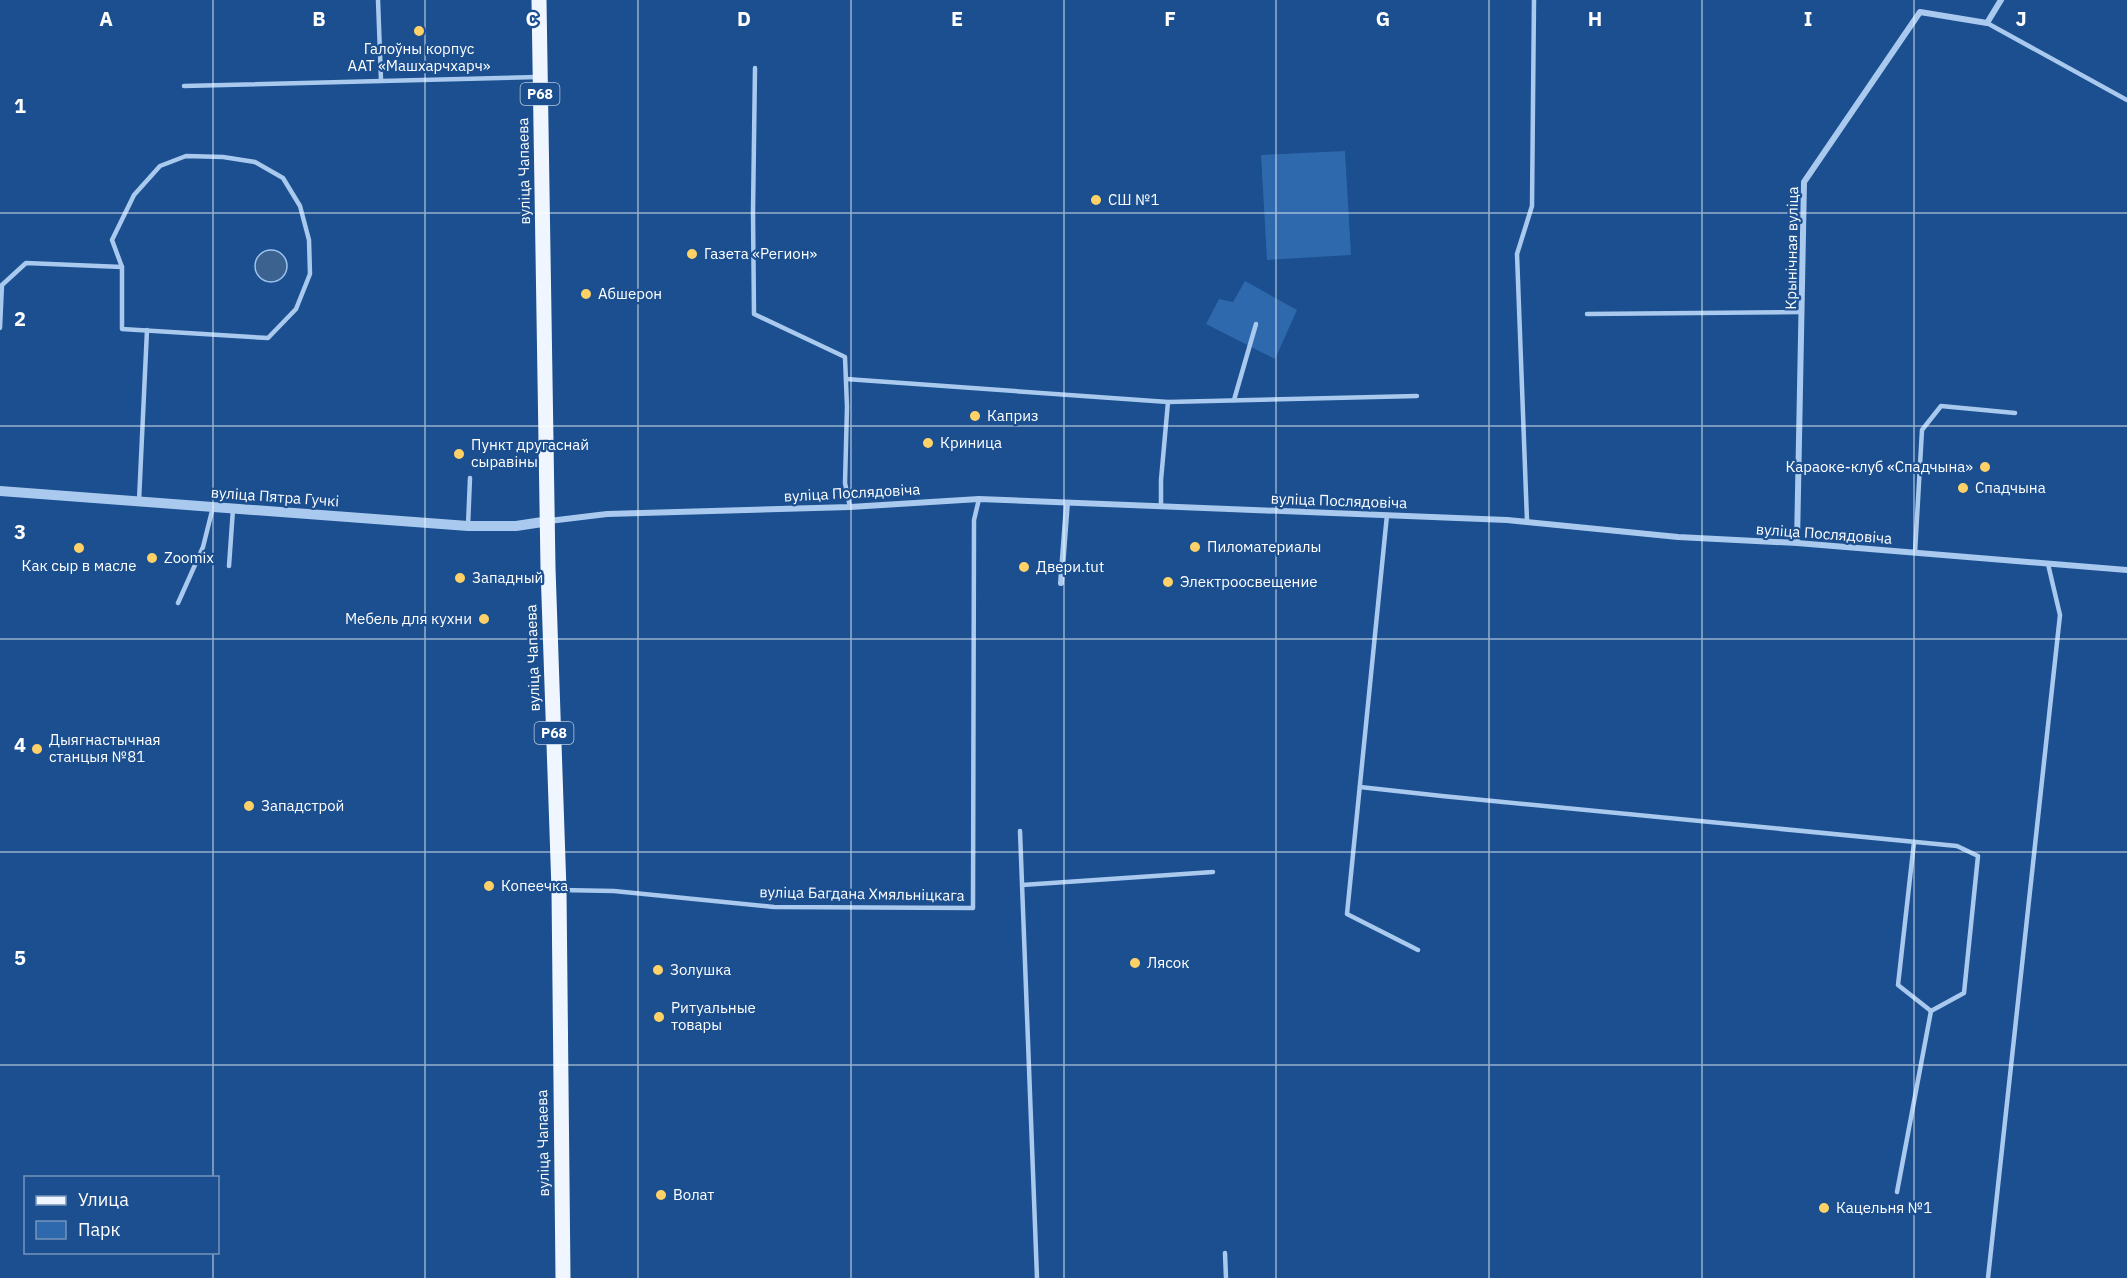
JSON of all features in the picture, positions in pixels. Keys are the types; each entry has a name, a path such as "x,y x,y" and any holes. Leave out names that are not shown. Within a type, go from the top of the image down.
{"main road":[{"name":"вуліца Чапаева","path":"539,0 559,890 563,1278"}],"street":[{"path":"1987,23 2001,0"},
{"name":"Крынічная вуліца","path":"1797,543 1804,182 1920,12 1987,23"},
{"name":"вуліца Пятра Гучкі","path":"0,491 468,526 516,526 549,521"},
{"name":"вуліца Послядовіча","path":"549,521 608,514 850,507 979,498 1527,521 1678,537 1797,543 2127,570"},
{"path":"1061,583 1067,503"}],"lane":[{"path":"378,0 381,80"},
{"path":"1527,521 1517,254 1532,206 1534,0"},
{"path":"1987,23 2127,100"},
{"path":"755,68 754,314 845,357 844,483 850,507"},
{"path":"184,86 540,77"},
{"path":"186,156 223,157 255,162 283,178 300,206 309,240 310,274 296,309 268,338 122,329 122,267 112,240 134,195 159,166 186,156"},
{"path":"0,328 2,285 26,263 122,267"},
{"path":"1587,314 1802,312"},
{"path":"1234,400 1256,324"},
{"path":"139,501 147,330"},
{"path":"846,379 1168,402 1417,396"},
{"path":"1161,506 1168,402"},
{"path":"1915,553 1922,430 1941,405 2015,413"},
{"path":"468,526 470,478"},
{"name":"вуліца Багдана Хмяльніцкага","path":"559,890 614,891 774,907 973,908 974,520 979,498"},
{"path":"178,603 202,547 213,507"},
{"path":"229,566 233,509"},
{"path":"1387,515 1347,914 1418,950"},
{"path":"1988,1278 2060,615 2048,564"},
{"path":"1360,787 1957,846 1978,856 1964,993 1931,1011"},
{"path":"1020,831 1037,1278"},
{"path":"1914,842 1898,985 1931,1011"},
{"path":"1022,885 1213,872"},
{"path":"1897,1192 1931,1011"},
{"path":"1225,1253 1226,1278"}],"green space":[{"path":"1345,151 1351,255 1267,260 1261,155"},
{"path":"1245,281 1297,310 1275,359 1206,324 1219,299 1233,302"}],"shaded area":[{"path":"271,250 283,254 287,266 283,278 271,282 259,278 255,266 259,254"}],"place":[{"name":"Галоўны корпус ААТ «Машхарчхарч»","path":"419,31"},
{"name":"СШ №1","path":"1096,200"},
{"name":"Газета «Регион»","path":"692,254"},
{"name":"Абшерон","path":"586,294"},
{"name":"Каприз","path":"975,416"},
{"name":"Криница","path":"928,443"},
{"name":"Пункт другаснай сыравіны","path":"459,454"},
{"name":"Караоке-клуб «Спадчына»","path":"1985,467"},
{"name":"Спадчына","path":"1963,488"},
{"name":"Пиломатериалы","path":"1195,547"},
{"name":"Как сыр в масле","path":"79,548"},
{"name":"Zoomix","path":"152,558"},
{"name":"Двери.tut","path":"1024,567"},
{"name":"Западный","path":"460,578"},
{"name":"Электроосвещение","path":"1168,582"},
{"name":"Мебель для кухни","path":"484,619"},
{"name":"Дыягнастычная станцыя №81","path":"37,749"},
{"name":"Западстрой","path":"249,806"},
{"name":"Копеечка","path":"489,886"},
{"name":"Лясок","path":"1135,963"},
{"name":"Золушка","path":"658,970"},
{"name":"Ритуальные товары","path":"659,1017"},
{"name":"Волат","path":"661,1195"},
{"name":"Кацельня №1","path":"1824,1208"}]}
